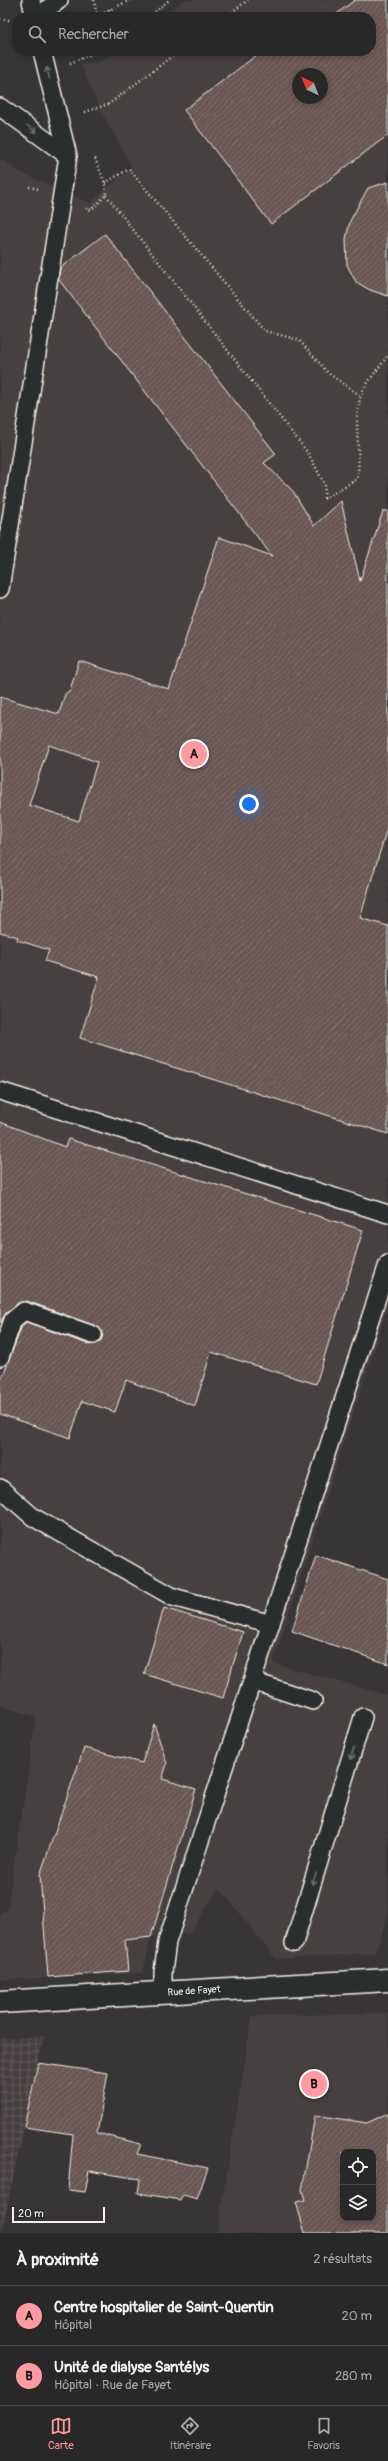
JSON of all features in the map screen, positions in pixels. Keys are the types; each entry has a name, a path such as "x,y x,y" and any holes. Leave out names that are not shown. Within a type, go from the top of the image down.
{"main road":[{"name":"Rue de Fayet","path":"0,2002 388,1980"}],"lane":[{"path":"31,0 33,12"},
{"path":"43,12 59,0"},
{"path":"0,589 68,156 43,56"},
{"path":"0,107 68,156"},
{"path":"0,1091 388,1214"},
{"path":"163,1993 163,1972 167,1942 388,1264"},
{"path":"0,1357 12,1320 24,1311 94,1335"},
{"path":"0,1488 33,1517 173,1597 271,1624"},
{"path":"252,1681 313,1701"},
{"path":"294,1943 363,1717"}],"path":[{"path":"94,0 95,12"},
{"path":"104,12 130,0"},
{"path":"154,12 169,0"},
{"path":"232,12 248,0"},
{"path":"70,63 87,56"},
{"path":"86,117 84,110 109,104 172,56"},
{"path":"105,183 129,169 266,331 298,340 328,372 361,396"},
{"path":"106,195 308,453 325,486 324,499 357,479 360,463 357,423 361,396 388,355"}],"shaded area":[{"path":"184,0 388,0 388,1305 273,1663 388,1695 388,1915 376,1953 276,1959 219,1888 190,1933 151,1937 143,1973 0,1980 0,1912 7,1911 36,1717 0,1706 0,158 20,172 90,203 129,169 131,166 101,111 80,64 100,62 108,56 376,56 376,12 168,12"},
{"path":"388,2013 388,2233 217,2233 252,2016"},
{"path":"44,2036 1,2233 0,2233 0,2039"}],"building":[{"path":"355,0 388,0 388,135 271,224 184,110 255,56 376,56 376,12 339,12"},
{"path":"388,182 388,296 370,290 356,282 347,265 346,239 350,221 368,188"},
{"path":"105,234 276,454 264,463 293,491 314,526 341,501 360,581 383,511 388,511 388,825 360,918 388,926 388,1134 80,1038 99,977 45,961 49,950 17,940 18,937 0,932 0,697 59,714 65,694 70,690 79,661 169,689 219,537 272,556 59,280 60,268","holes":["49,745 97,762 79,821 29,805"]},
{"path":"0,1122 65,1147 68,1139 363,1230 316,1384 211,1352 195,1406 126,1380 115,1412 82,1401 70,1438 0,1414 0,1383 22,1326 26,1322 90,1345 100,1342 103,1334 96,1326 27,1301 18,1303 6,1313 0,1323"},
{"path":"316,1555 388,1579 388,1664 292,1631"},
{"path":"164,1608 243,1632 223,1698 144,1674"},
{"path":"154,1724 167,1764 162,1779 196,1789 151,1937 125,1940 128,1971 48,1977 40,1875 84,1748 142,1763"},
{"path":"38,2063 108,2073 97,2133 141,2144 137,2154 208,2168 197,2199 183,2195 180,2200 138,2193 140,2179 89,2171 85,2192 68,2190 73,2134 24,2127"},
{"path":"388,2113 388,2233 305,2233 296,2202 305,2200 302,2190 315,2115 367,2123"}],"place":[{"name":"Centre hospitalier de Saint-Quentin","path":"194,754"},
{"name":"Unité de dialyse Santélys","path":"314,2084"}]}
